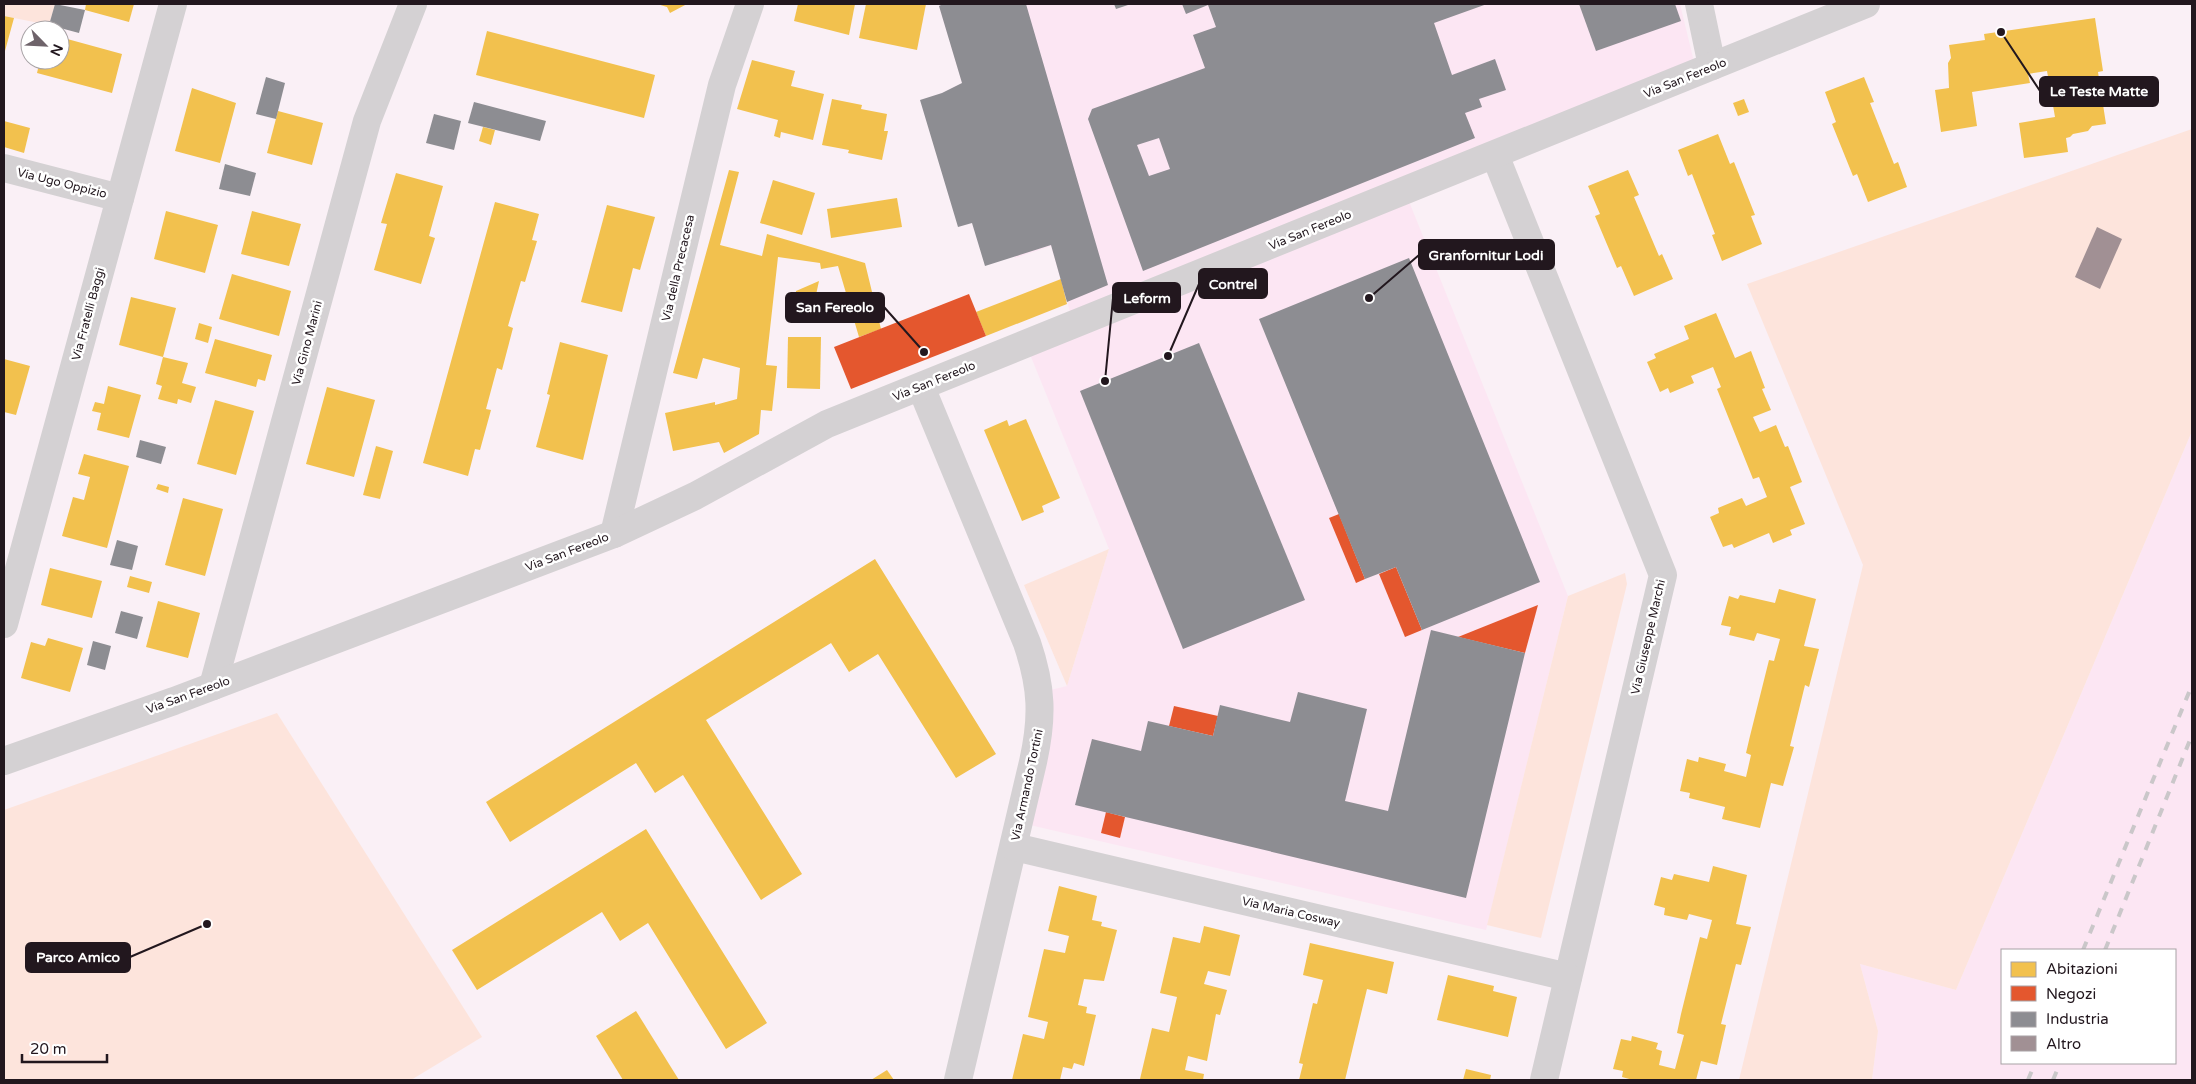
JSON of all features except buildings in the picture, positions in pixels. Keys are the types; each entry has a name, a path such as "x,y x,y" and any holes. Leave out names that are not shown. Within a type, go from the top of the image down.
{"street":[{"name":"Via Fratelli Baggi","path":"4,624 173,4"},
{"name":"Via Gino Marini","path":"213,686 367,121 413,4"},
{"name":"Via della Precacesa","path":"614,534 722,85 750,4"},
{"path":"1699,4 1712,66"},
{"name":"Via San Fereolo","path":"4,761 213,686 614,534 695,496 826,424 1866,4"},
{"name":"Via Giuseppe Marchi","path":"1495,155 1663,575 1544,1080"},
{"name":"Via Ugo Oppizio","path":"4,168 120,198"},
{"name":"Via Armando Tortini","path":"921,387 1036,671 1041,702 1039,736 958,1080"},
{"name":"Via Maria Cosway","path":"1014,847 1568,977"}],"shaded area":[{"path":"4,4 55,4 50,20 24,20 4,16"},
{"path":"943,4 1680,4 1696,70 1073,322 1051,246 1015,258 939,6"},
{"path":"2192,129 2192,431 1956,990 1860,964 1878,1031 1872,1080 1739,1080 1863,565 1747,284"},
{"path":"1406,194 1568,596 1486,930 1021,823 1042,692 1067,686 1109,549 1027,347"},
{"path":"2192,431 2192,1080 1872,1080 1878,1031 1860,964 1956,990"},
{"path":"1109,549 1067,686 1024,585"},
{"path":"1625,573 1627,584 1541,938 1487,925 1568,596"},
{"path":"277,713 482,1037 411,1080 4,1080 4,810"}],"railway":[{"path":"2083,949 2192,685"},
{"path":"2105,949 2192,735"},
{"path":"2028,1080 2035,1064"},
{"path":"2053,1080 2060,1064"}],"place":[{"name":"Le Teste Matte","path":"2001,32"},
{"name":"Granfornitur Lodi","path":"1369,298"},
{"name":"San Fereolo","path":"924,352"},
{"name":"Contrel","path":"1168,356"},
{"name":"Leform","path":"1105,381"},
{"name":"Parco Amico","path":"207,924"}]}
